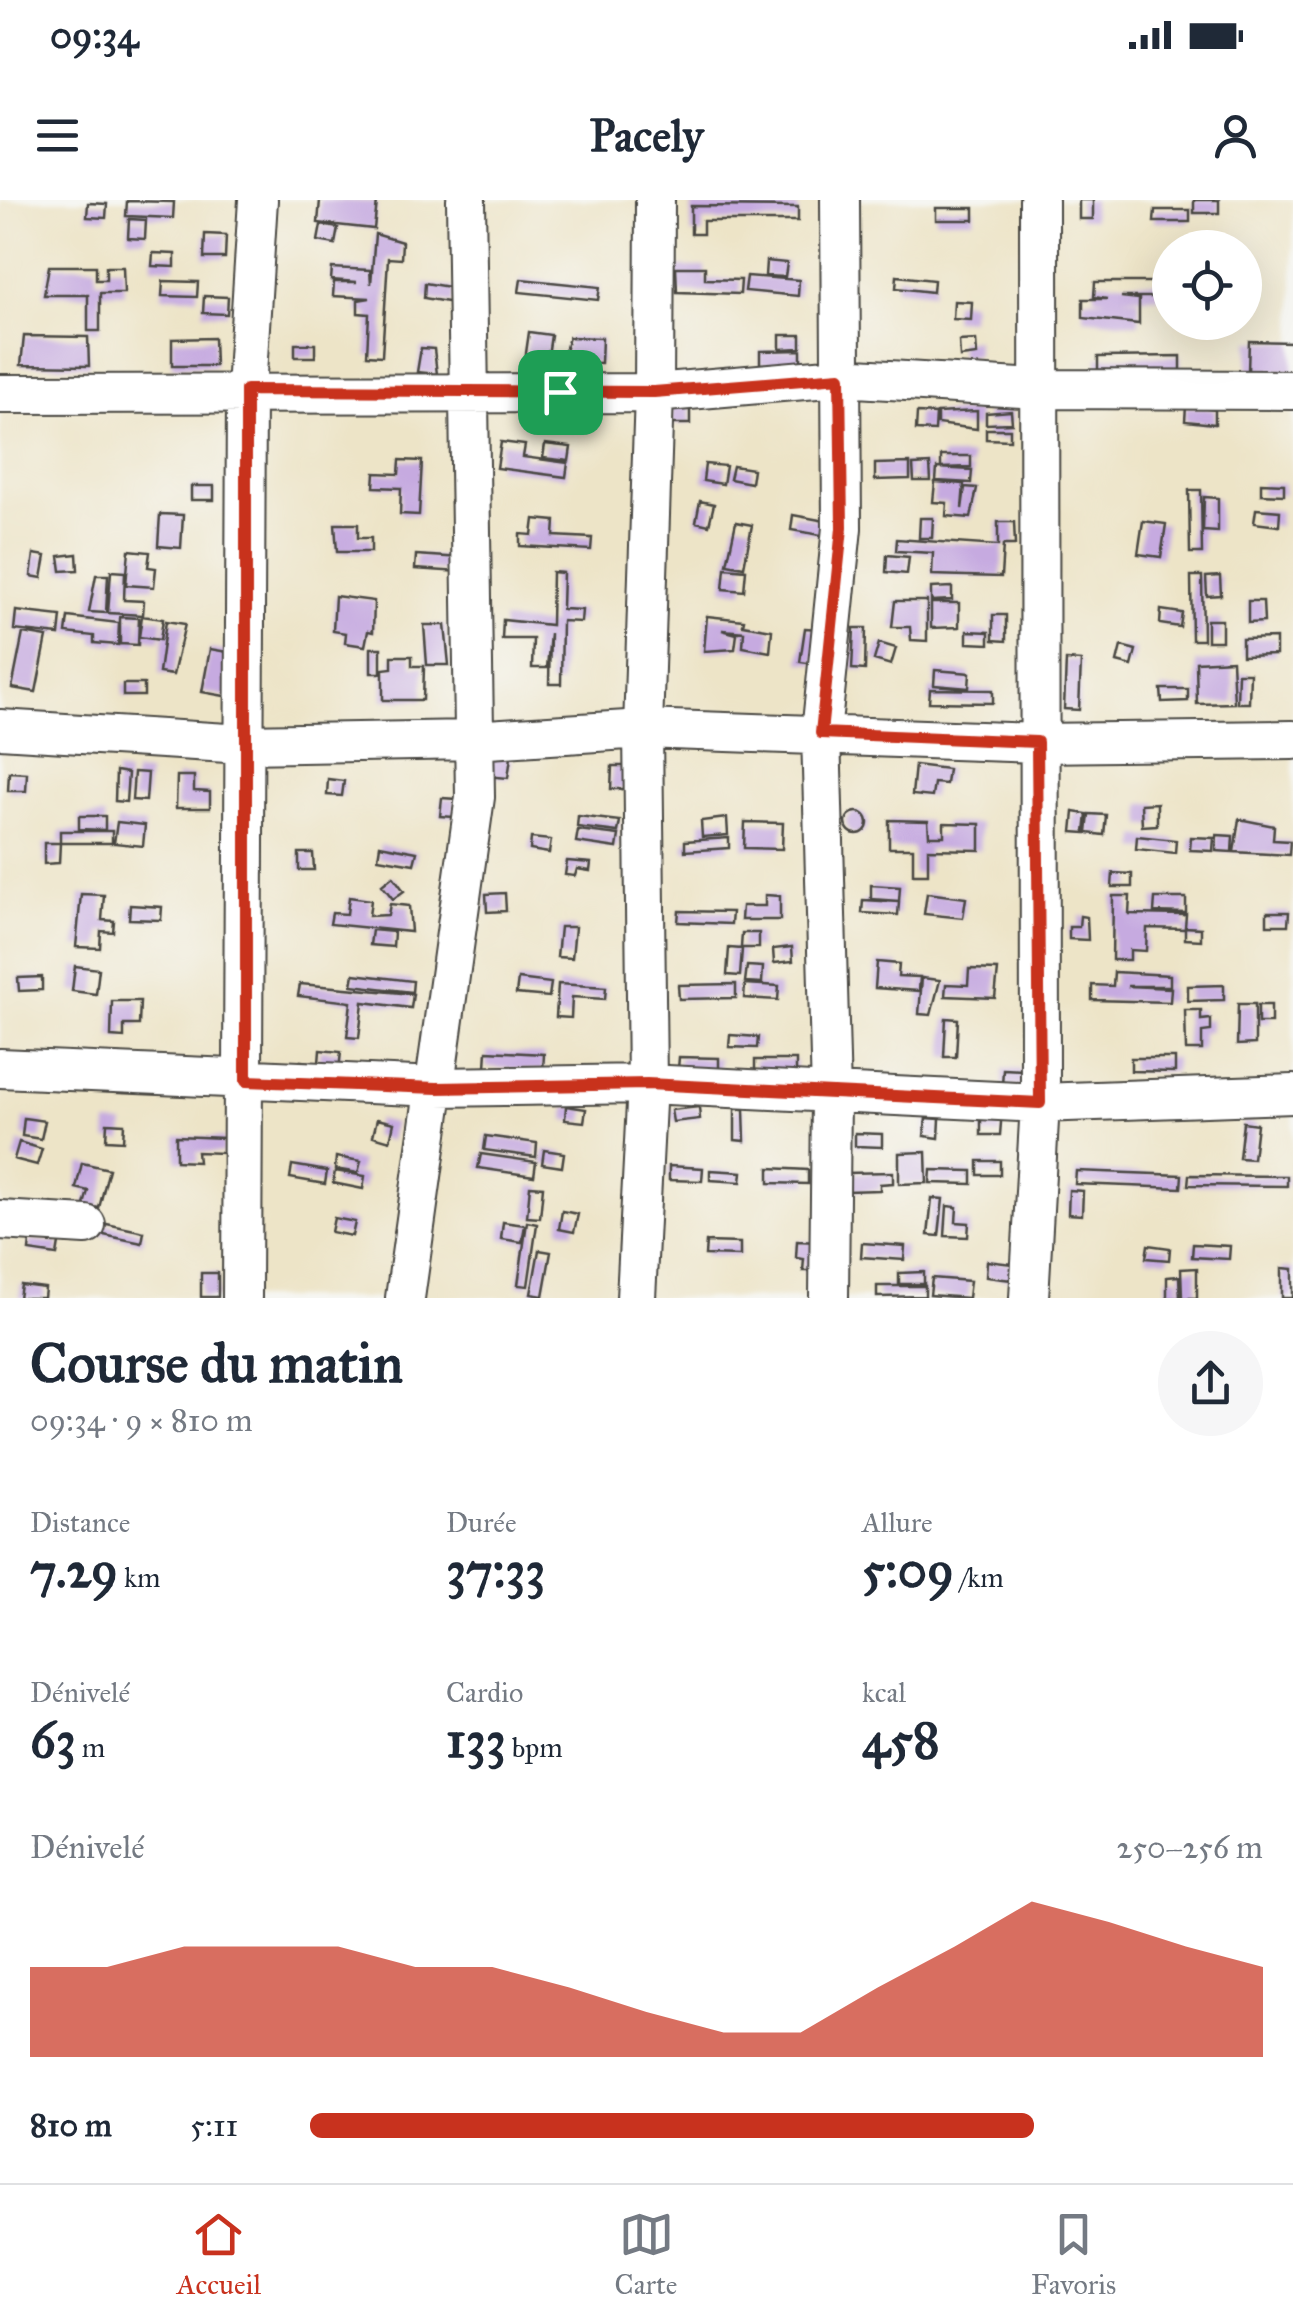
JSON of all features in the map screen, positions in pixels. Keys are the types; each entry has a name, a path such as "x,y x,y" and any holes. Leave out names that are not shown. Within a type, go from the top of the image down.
{"street":[{"path":"242,1298 246,1081 246,390 258,200"},
{"path":"405,1298 476,797 466,390 466,200"},
{"path":"636,1298 647,1084 642,728 654,392 654,200"},
{"path":"829,1298 831,1094 821,733 842,528 840,200"},
{"path":"1029,1298 1040,1103 1039,200"},
{"path":"0,394 246,390 654,392 840,377 1038,389 1293,390"},
{"path":"0,729 244,744 472,740 642,728 1037,742 1293,740"},
{"path":"0,1068 437,1088 647,1084 1040,1103 1293,1094"},
{"path":"0,1220 86,1225"}],"building":[{"path":"320,200 377,202 374,229 318,223"},
{"path":"1079,200 1093,200 1093,219 1079,219"},
{"path":"1194,200 1219,200 1219,213 1194,213"},
{"path":"127,201 174,202 173,218 126,216"},
{"path":"88,203 107,204 106,218 87,217"},
{"path":"691,206 798,207 798,221 703,221 703,234 691,234"},
{"path":"936,208 974,208 974,220 936,220"},
{"path":"1155,210 1190,210 1190,222 1154,222"},
{"path":"129,219 146,220 145,239 128,238"},
{"path":"321,225 338,228 335,244 318,241"},
{"path":"205,234 226,235 225,258 204,258"},
{"path":"375,234 402,242 401,259 388,258 382,356 367,355 369,314 358,313 358,300 370,298 333,296 334,282 357,282 331,280 332,268 370,270 371,284"},
{"path":"153,253 175,254 175,267 152,266"},
{"path":"766,261 787,263 785,277 765,276"},
{"path":"49,266 96,266 96,280 106,280 106,267 123,267 124,293 100,293 100,331 88,331 88,295 44,295"},
{"path":"676,267 705,267 705,279 741,280 740,294 677,292"},
{"path":"747,276 799,280 798,296 745,291"},
{"path":"897,276 934,280 933,292 896,288"},
{"path":"521,279 600,287 598,300 519,292"},
{"path":"163,281 198,282 197,297 162,296"},
{"path":"1095,282 1152,282 1152,297 1121,297 1139,299 1139,324 1083,318 1083,299 1107,299 1094,297"},
{"path":"425,283 455,288 453,303 424,298"},
{"path":"204,296 228,297 227,314 203,313"},
{"path":"954,301 972,302 971,320 953,319"},
{"path":"529,332 551,335 547,363 525,360"},
{"path":"780,335 801,335 801,348 780,349"},
{"path":"24,336 88,337 89,366 21,365"},
{"path":"569,337 602,338 601,363 562,362"},
{"path":"214,338 215,366 172,366 172,339"},
{"path":"976,340 977,355 960,357 959,341"},
{"path":"1249,341 1293,342 1293,372 1248,371"},
{"path":"295,344 315,344 315,357 295,357"},
{"path":"421,348 434,349 437,374 417,372"},
{"path":"801,350 801,364 760,364 760,351"},
{"path":"1181,356 1181,370 1098,370 1098,357"},
{"path":"672,405 690,405 690,424 672,424"},
{"path":"1186,406 1215,410 1215,424 1185,421"},
{"path":"977,411 977,429 937,424 937,413"},
{"path":"1011,411 1012,423 986,424 986,413"},
{"path":"917,413 936,414 935,431 916,430"},
{"path":"986,429 1010,429 1010,440 986,439"},
{"path":"501,442 525,445 523,457 568,463 566,477 497,468"},
{"path":"545,444 571,447 569,461 543,458"},
{"path":"941,456 971,456 971,467 941,468"},
{"path":"400,460 422,461 419,515 400,514 401,488 374,487 375,473 399,474"},
{"path":"910,463 910,479 875,480 875,464"},
{"path":"705,464 726,466 723,484 703,481"},
{"path":"930,464 931,481 914,481 913,465"},
{"path":"733,466 753,469 751,483 730,479"},
{"path":"937,468 972,470 971,483 936,481"},
{"path":"935,482 964,484 962,509 965,487 977,488 971,518 946,516 947,503 933,502"},
{"path":"1261,483 1284,484 1284,495 1261,494"},
{"path":"191,486 214,486 214,500 191,500"},
{"path":"1189,490 1201,490 1202,553 1190,553"},
{"path":"1204,497 1218,498 1218,532 1203,531"},
{"path":"700,501 714,504 709,525 696,522"},
{"path":"1256,509 1280,511 1279,526 1254,523"},
{"path":"160,514 183,515 181,548 158,546"},
{"path":"793,515 836,523 833,537 791,530"},
{"path":"920,518 933,518 932,538 919,538"},
{"path":"534,519 555,521 554,536 592,538 591,550 520,546 520,534 532,535"},
{"path":"1143,521 1166,524 1161,557 1138,554"},
{"path":"736,522 752,525 744,567 727,564"},
{"path":"998,522 1014,522 1015,545 1003,545 1001,577 932,575 933,553 896,551 897,539 998,546"},
{"path":"335,524 358,524 358,538 371,538 371,552 337,552"},
{"path":"129,550 150,552 148,567 156,568 154,587 126,585"},
{"path":"34,554 46,556 42,578 31,576"},
{"path":"77,554 78,570 61,571 59,556"},
{"path":"416,555 462,558 460,572 415,569"},
{"path":"887,555 909,557 907,574 886,572"},
{"path":"725,568 746,570 744,591 723,589"},
{"path":"111,571 125,572 124,600 144,601 143,615 108,613"},
{"path":"552,572 563,573 562,609 582,610 581,622 562,621 561,684 549,684 550,633 547,668 532,668 533,639 502,639 503,620 551,625"},
{"path":"96,575 108,575 106,613 89,612"},
{"path":"1191,576 1202,576 1203,640 1192,640"},
{"path":"1220,576 1221,595 1207,596 1206,577"},
{"path":"952,587 952,600 931,601 931,588"},
{"path":"335,596 374,601 373,632 368,631 365,646 345,643 346,633 333,631"},
{"path":"895,601 927,601 927,641 911,640 910,627 892,627"},
{"path":"1248,601 1263,601 1264,622 1248,623"},
{"path":"931,603 959,603 959,627 931,628"},
{"path":"1161,610 1182,613 1180,627 1160,624"},
{"path":"16,611 61,616 59,635 14,630"},
{"path":"993,615 1006,615 1006,641 993,640"},
{"path":"142,616 163,619 160,640 139,637"},
{"path":"707,616 744,620 743,625 772,630 770,652 743,647 744,632 722,630 737,634 735,649 704,651"},
{"path":"68,617 119,623 118,645 94,643 94,636 66,633"},
{"path":"120,617 139,618 138,645 120,644"},
{"path":"1207,620 1222,620 1222,641 1207,641"},
{"path":"166,621 185,624 173,675 159,673"},
{"path":"424,625 445,625 449,665 427,665"},
{"path":"805,628 818,629 815,664 800,662"},
{"path":"854,628 866,628 865,670 852,669"},
{"path":"967,631 989,632 989,644 967,643"},
{"path":"23,633 47,637 36,692 12,688"},
{"path":"1276,638 1276,655 1242,656 1242,639"},
{"path":"879,643 896,648 891,665 874,660"},
{"path":"1121,646 1136,650 1132,666 1117,662"},
{"path":"371,648 381,648 381,673 371,673"},
{"path":"210,649 239,654 230,697 202,692"},
{"path":"392,656 412,656 412,666 424,666 423,700 383,700 383,669 392,668"},
{"path":"1066,660 1081,661 1079,710 1064,709"},
{"path":"1232,660 1234,703 1197,704 1196,662"},
{"path":"935,670 970,673 969,688 934,685"},
{"path":"1238,673 1250,673 1249,703 1237,703"},
{"path":"123,684 144,684 144,696 123,696"},
{"path":"930,689 993,690 993,703 929,702"},
{"path":"1161,689 1188,689 1188,701 1162,702"},
{"path":"488,754 511,757 508,778 486,776"},
{"path":"915,765 948,769 946,784 934,783 932,797 912,795"},
{"path":"612,766 631,766 630,789 611,789"},
{"path":"116,771 128,773 126,802 115,801"},
{"path":"9,772 27,773 26,791 8,791"},
{"path":"134,772 148,773 146,801 132,800"},
{"path":"177,776 194,776 194,791 210,792 210,808 176,808"},
{"path":"328,779 344,781 342,796 327,795"},
{"path":"442,798 456,799 454,817 440,816"},
{"path":"1157,803 1157,825 1142,826 1141,804"},
{"path":"857,812 865,815 865,831 857,834 849,831 846,823 849,815"},
{"path":"1074,812 1087,814 1085,833 1072,832"},
{"path":"1089,814 1106,815 1104,835 1087,833"},
{"path":"79,816 105,816 105,830 79,829"},
{"path":"578,816 620,821 618,832 577,827"},
{"path":"727,818 728,835 702,837 701,821"},
{"path":"1239,819 1274,826 1273,840 1290,841 1289,855 1234,852"},
{"path":"889,820 928,821 929,836 944,836 944,823 980,824 980,850 928,849 928,874 913,874 913,848 889,848"},
{"path":"117,822 145,825 143,846 114,843"},
{"path":"745,822 783,823 782,849 744,848"},
{"path":"578,830 619,835 617,848 576,842"},
{"path":"60,831 112,831 112,843 60,843"},
{"path":"1217,835 1233,836 1232,852 1216,851"},
{"path":"1137,836 1176,840 1175,853 1136,849"},
{"path":"1191,837 1214,838 1213,851 1190,850"},
{"path":"531,838 551,840 549,853 530,850"},
{"path":"729,838 729,848 685,851 685,841"},
{"path":"44,843 60,843 59,863 44,864"},
{"path":"380,845 417,852 414,864 378,858"},
{"path":"299,853 313,853 314,870 299,870"},
{"path":"567,861 591,863 590,871 577,869 575,876 565,875"},
{"path":"1113,873 1132,874 1132,887 1112,887"},
{"path":"393,876 404,891 393,899 382,885"},
{"path":"871,885 900,887 899,901 871,899"},
{"path":"505,893 506,911 487,912 486,894"},
{"path":"927,893 966,898 963,918 924,914"},
{"path":"81,894 104,895 102,920 114,921 113,932 101,931 100,948 76,947"},
{"path":"765,895 780,896 780,920 741,920 742,906 765,906"},
{"path":"1113,896 1130,896 1129,914 1186,915 1185,927 1201,928 1201,940 1185,939 1185,929 1147,928 1146,951 1130,950 1130,960 1112,960"},
{"path":"349,897 371,900 369,916 388,915 390,904 409,906 411,932 330,924 332,913 347,914"},
{"path":"1155,898 1186,898 1186,913 1154,912"},
{"path":"863,900 899,902 898,915 862,913"},
{"path":"130,905 162,907 161,920 129,919"},
{"path":"679,911 732,912 731,924 678,922"},
{"path":"1267,912 1289,912 1288,925 1267,925"},
{"path":"1080,916 1087,917 1088,940 1069,939 1069,927 1079,927"},
{"path":"560,927 575,927 572,958 557,957"},
{"path":"372,930 394,932 393,947 370,945"},
{"path":"742,933 759,933 759,948 741,948"},
{"path":"792,947 793,961 774,963 773,949"},
{"path":"729,948 742,949 740,976 727,975"},
{"path":"877,962 899,964 898,976 920,977 919,991 875,988"},
{"path":"75,966 99,969 96,994 72,991"},
{"path":"747,966 763,967 762,983 745,982"},
{"path":"969,969 998,970 995,998 945,996 946,984 968,985"},
{"path":"1114,972 1170,975 1170,986 1127,986 1171,988 1170,1002 1092,1000 1092,985 1113,986"},
{"path":"354,974 413,981 412,992 352,985"},
{"path":"42,977 42,990 19,991 18,978"},
{"path":"922,978 940,980 931,1015 919,1014"},
{"path":"518,979 551,983 549,997 516,994"},
{"path":"300,984 413,994 411,1008 363,1002 359,1038 347,1037 351,1002 298,996"},
{"path":"558,984 606,987 605,999 572,997 571,1018 556,1017"},
{"path":"736,984 736,998 679,999 678,985"},
{"path":"745,984 779,986 778,1000 744,998"},
{"path":"1224,985 1224,1000 1188,1001 1188,986"},
{"path":"112,1001 140,1001 139,1025 124,1025 124,1038 111,1037"},
{"path":"1238,1004 1255,1004 1255,1044 1237,1045"},
{"path":"1258,1005 1271,1005 1271,1023 1258,1023"},
{"path":"1185,1010 1201,1010 1201,1020 1211,1019 1211,1031 1202,1032 1202,1050 1186,1050"},
{"path":"946,1018 958,1019 956,1057 944,1057"},
{"path":"730,1035 758,1037 757,1048 729,1047"},
{"path":"320,1050 341,1052 338,1079 300,1076 301,1061 319,1063"},
{"path":"487,1051 544,1054 543,1071 486,1067"},
{"path":"679,1057 719,1058 719,1070 678,1069"},
{"path":"1131,1058 1175,1058 1175,1072 1131,1071"},
{"path":"755,1060 796,1060 796,1073 755,1072"},
{"path":"1003,1069 1022,1070 1022,1086 1002,1086"},
{"path":"566,1106 586,1109 584,1122 565,1120"},
{"path":"699,1107 700,1119 673,1122 671,1110"},
{"path":"735,1109 744,1109 745,1141 735,1140"},
{"path":"981,1109 1002,1110 1000,1135 981,1135"},
{"path":"24,1118 45,1121 41,1139 22,1136"},
{"path":"926,1118 940,1119 939,1138 924,1136"},
{"path":"377,1119 394,1123 390,1141 373,1136"},
{"path":"1243,1122 1257,1124 1253,1159 1239,1158"},
{"path":"107,1123 124,1124 123,1141 106,1140"},
{"path":"855,1133 882,1134 882,1147 855,1146"},
{"path":"176,1136 224,1138 223,1153 197,1152 198,1162 176,1161"},
{"path":"486,1136 537,1143 536,1157 484,1150"},
{"path":"19,1142 42,1149 37,1165 14,1159"},
{"path":"544,1150 564,1153 562,1167 542,1164"},
{"path":"926,1152 927,1183 899,1184 899,1153"},
{"path":"481,1154 536,1162 534,1176 478,1168"},
{"path":"336,1157 361,1161 358,1173 335,1169"},
{"path":"978,1161 1000,1161 1000,1175 978,1175"},
{"path":"82,1163 109,1169 99,1208 84,1205 88,1191 76,1188"},
{"path":"292,1165 327,1171 325,1184 290,1178"},
{"path":"669,1166 703,1168 702,1181 669,1180"},
{"path":"769,1168 808,1170 808,1184 769,1183"},
{"path":"710,1170 742,1172 741,1182 710,1180"},
{"path":"931,1170 972,1171 972,1184 930,1183"},
{"path":"335,1171 365,1176 363,1189 333,1183"},
{"path":"1076,1171 1182,1175 1181,1188 1075,1184"},
{"path":"893,1172 893,1183 880,1184 880,1190 846,1191 845,1173"},
{"path":"1189,1175 1287,1176 1287,1186 1188,1185"},
{"path":"530,1186 543,1187 540,1218 527,1217"},
{"path":"1069,1190 1083,1191 1082,1215 1068,1214"},
{"path":"932,1198 943,1199 939,1236 928,1235"},
{"path":"947,1206 957,1207 956,1222 969,1223 968,1237 945,1236"},
{"path":"562,1211 578,1214 574,1232 559,1229"},
{"path":"334,1218 355,1222 352,1236 331,1232"},
{"path":"503,1222 525,1225 522,1242 501,1239"},
{"path":"527,1222 537,1224 528,1286 518,1285"},
{"path":"102,1223 144,1232 142,1243 99,1234"},
{"path":"30,1240 59,1243 57,1255 29,1251"},
{"path":"797,1241 818,1242 817,1271 803,1271 804,1259 796,1258"},
{"path":"706,1242 740,1243 740,1256 705,1255"},
{"path":"862,1243 905,1246 904,1260 861,1257"},
{"path":"1193,1244 1230,1246 1229,1259 1192,1257"},
{"path":"1148,1245 1170,1248 1169,1260 1146,1258"},
{"path":"539,1250 551,1252 543,1296 531,1294"},
{"path":"987,1261 1013,1264 1012,1280 986,1277"},
{"path":"1197,1268 1197,1298 1182,1298 1181,1269"},
{"path":"1282,1268 1293,1269 1293,1298 1282,1298"},
{"path":"924,1272 924,1284 899,1284 899,1273"},
{"path":"201,1273 218,1273 218,1297 201,1297"},
{"path":"1179,1276 1180,1298 1167,1298 1167,1277"},
{"path":"932,1278 970,1281 968,1298 930,1295"},
{"path":"21,1285 45,1288 44,1298 19,1298"},
{"path":"877,1286 925,1286 925,1296 877,1297"}],"route":[{"path":"840,377 842,528 821,733 1037,742 1040,1103 647,1084 437,1088 246,1081 246,390 560,392 654,392 840,377"}]}
